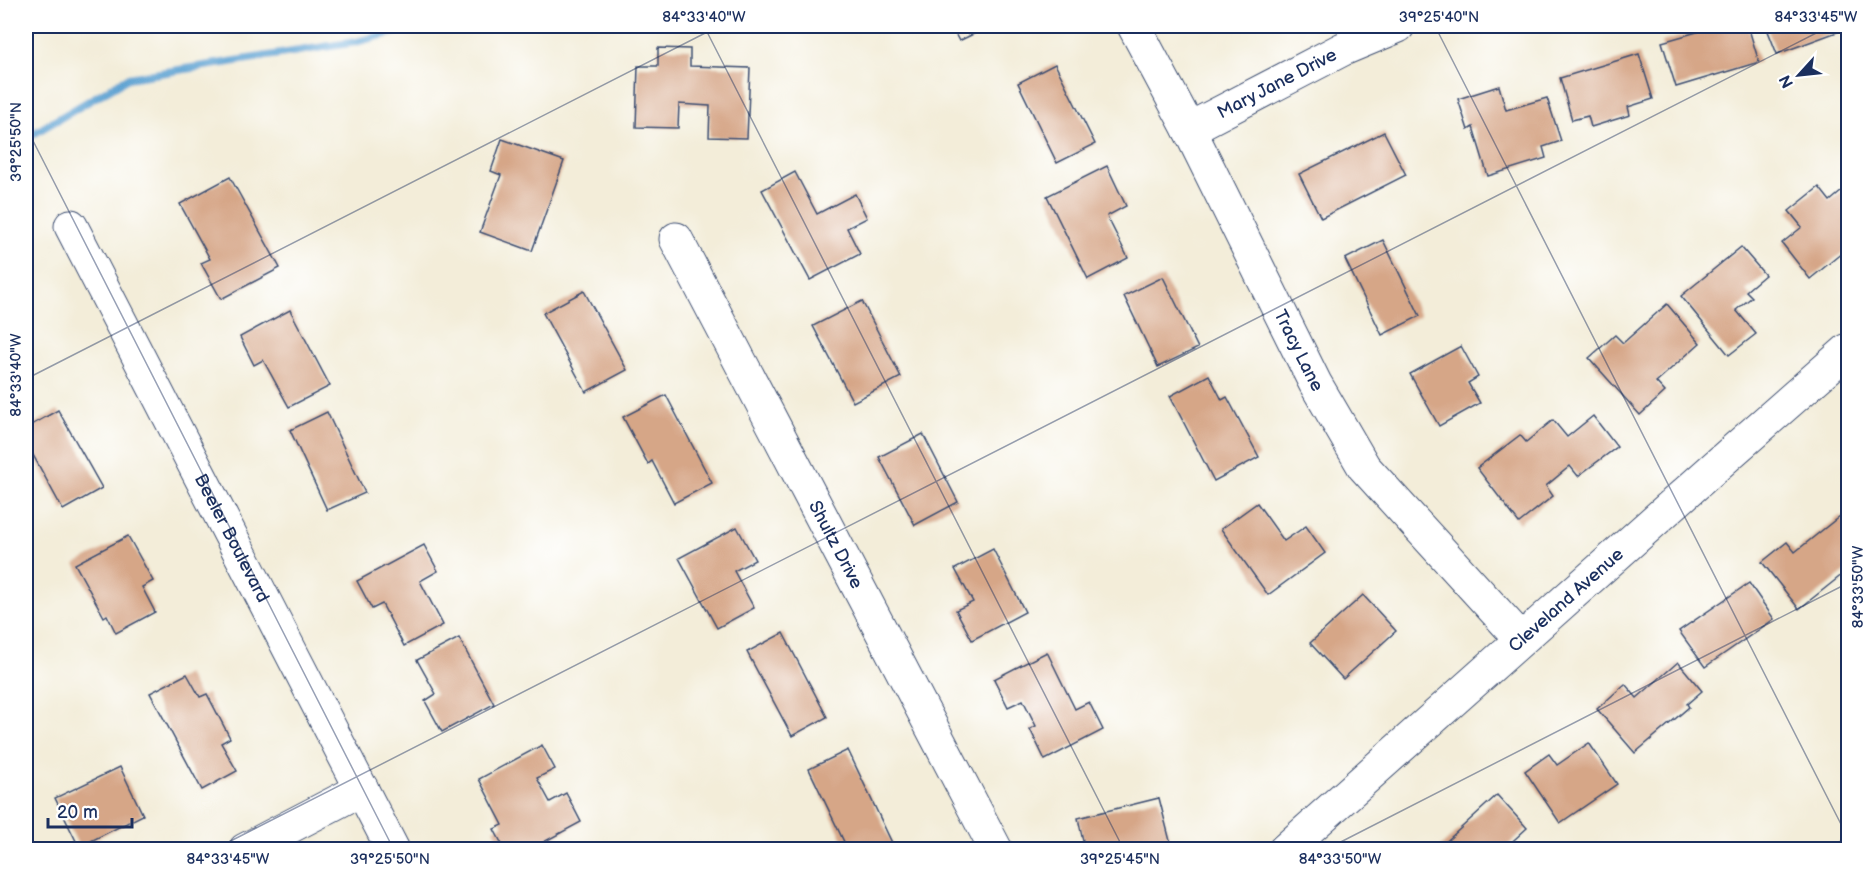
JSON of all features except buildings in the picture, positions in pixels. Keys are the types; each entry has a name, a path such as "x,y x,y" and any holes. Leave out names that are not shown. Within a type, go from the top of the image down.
{"street":[{"name":"Tracy Lane","path":"1134,26 1189,129 1315,383 1364,466 1521,639"},
{"name":"Mary Jane Drive","path":"1189,129 1343,49 1398,26"},
{"name":"Beeler Boulevard","path":"71,226 393,849"},
{"name":"Shultz Drive","path":"676,239 996,849"},
{"name":"Cleveland Avenue","path":"1285,849 1848,350"},
{"path":"245,849 362,789"}],"waterway":[{"path":"26,138 128,78 356,42 417,26"}]}
